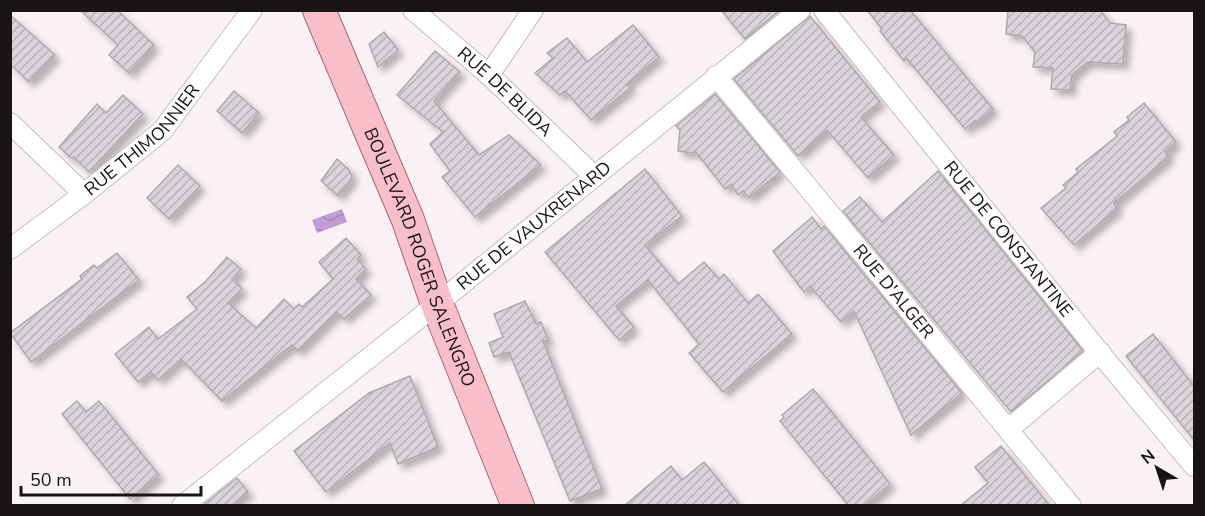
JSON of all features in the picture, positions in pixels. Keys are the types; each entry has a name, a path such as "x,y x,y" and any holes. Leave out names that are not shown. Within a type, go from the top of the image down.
{"main road":[{"name":"BOULEVARD ROGER SALENGRO","path":"319,10 408,220 437,304 518,506"}],"street":[{"name":"RUE THIMONNIER","path":"10,249 84,194 162,131 252,10"},
{"name":"RUE DE BLIDA","path":"413,10 489,75 594,176"},
{"path":"489,75 533,10"},
{"name":"RUE DE VAUXRENARD","path":"182,506 437,304 800,10"},
{"name":"RUE DE CONSTANTINE","path":"824,10 1194,466"},
{"name":"RUE D'ALGER","path":"716,76 1071,506"},
{"path":"10,123 84,194"},
{"path":"1009,429 1100,352"}],"water":[{"path":"342,209 347,222 317,233 312,220"}],"building":[{"path":"80,10 117,10 154,45 129,73 109,55 118,45"},
{"path":"721,10 780,10 745,39"},
{"path":"867,10 910,10 993,109 977,123 975,121 965,129 907,59 904,61 880,31 882,29"},
{"path":"1008,10 1100,10 1110,23 1126,25 1123,64 1088,62 1072,75 1070,90 1051,89 1053,68 1033,67 1035,52 1022,36 1006,34"},
{"path":"10,15 55,55 29,82 10,64"},
{"path":"810,16 880,102 861,117 894,155 868,178 827,130 798,156 734,79"},
{"path":"633,25 659,57 627,84 630,88 591,120 565,91 560,95 535,73 553,58 547,53 567,38 587,62"},
{"path":"384,32 398,50 378,67 369,44"},
{"path":"435,51 460,72 434,101 479,155 509,135 541,165 475,217 442,177 450,171 430,144 443,132 397,95"},
{"path":"234,91 259,113 242,133 217,111"},
{"path":"715,94 780,172 749,198 743,191 738,195 731,184 725,189 695,151 693,153 678,151 680,130 676,126"},
{"path":"123,95 143,114 89,172 74,157 71,158 59,147 97,104 106,113"},
{"path":"1144,103 1176,142 1165,152 1169,157 1114,203 1117,209 1074,245 1041,208 1066,188 1063,185 1078,172 1076,169 1117,136 1114,132"},
{"path":"337,159 349,170 352,178 338,196 321,181"},
{"path":"178,165 200,186 169,219 147,198"},
{"path":"645,169 682,216 645,245 678,284 704,262 719,279 724,274 748,303 758,294 792,334 723,392 689,353 699,344 648,280 616,306 634,327 619,340 545,252"},
{"path":"938,171 1083,351 1011,412 843,211 860,197 882,222"},
{"path":"812,217 821,229 824,226 962,393 911,435 854,311 841,322 810,286 804,292 773,251"},
{"path":"346,238 361,255 357,259 366,269 356,279 371,295 344,319 337,312 298,351 292,345 222,401 181,359 158,380 151,372 138,382 115,354 149,327 158,339 197,309 187,297 205,282 227,257 241,269 232,279 242,289 228,303 256,328 284,299 294,309 299,304 302,307 333,279 319,262"},
{"path":"117,253 139,280 31,362 10,333 82,279 80,276 94,265 97,268"},
{"path":"525,301 536,324 541,322 548,340 543,341 602,489 570,501 509,352 494,357 489,343 503,337 494,314"},
{"path":"1153,334 1194,386 1194,440 1126,356"},
{"path":"410,376 438,447 398,464 390,443 326,492 294,451 369,393"},
{"path":"813,389 890,484 864,506 849,506 780,421 784,418 782,415"},
{"path":"77,401 86,412 99,401 159,475 130,499 62,414"},
{"path":"1001,446 1050,506 960,506 988,483 975,467"},
{"path":"704,462 740,506 624,506 671,466 682,480"},
{"path":"237,478 248,492 231,506 202,506"}]}
